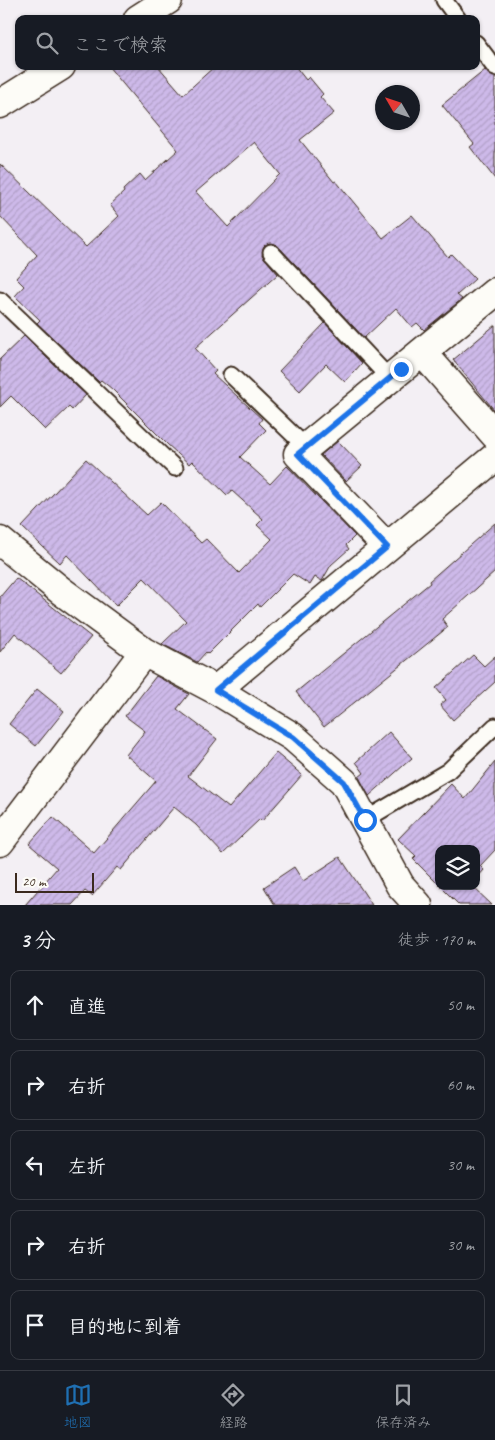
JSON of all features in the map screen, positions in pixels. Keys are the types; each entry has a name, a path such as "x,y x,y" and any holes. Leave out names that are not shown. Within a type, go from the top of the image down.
{"street":[{"path":"144,15 168,0"},
{"path":"0,104 55,70"},
{"path":"387,547 298,454 495,292"},
{"path":"422,352 495,435"},
{"path":"216,690 495,456"},
{"path":"0,541 60,590 144,652 216,690 293,737 344,782 400,885 418,905"},
{"path":"0,842 144,652"}],"lane":[{"path":"444,0 455,15"},
{"path":"480,48 495,68"},
{"path":"270,252 390,379"},
{"path":"0,300 175,468"},
{"path":"231,375 306,447"},
{"path":"365,820 448,771 495,726"}],"building":[{"path":"111,70 161,70 183,95 211,70 298,70 306,80 309,77 323,94 320,97 334,113 300,140 334,182 336,181 383,238 412,215 448,257 451,254 475,279 457,295 462,299 424,330 417,323 412,327 396,308 364,338 278,246 269,243 264,246 262,255 278,274 195,348 216,371 213,374 262,419 259,423 266,430 240,457 270,484 287,466 355,536 346,545 349,549 331,565 322,581 315,577 310,585 293,574 260,607 258,604 208,654 206,652 197,662 162,644 186,621 144,578 116,606 67,555 60,563 22,527 86,459 147,515 161,502 201,543 206,539 239,573 272,539 257,525 263,519 232,491 227,495 192,461 189,464 112,389 101,380 99,382 37,323 40,320 15,296 24,286 16,278 37,255 0,216 0,164 86,247 119,216 110,205 124,192 123,190 140,174 145,180 178,150","holes":["254,142 280,174 228,227 196,192"]},
{"path":"485,70 495,77 495,179 470,147 474,144 442,105"},
{"path":"325,323 362,363 345,382 326,364 300,391 279,371"},
{"path":"495,325 495,411 453,360"},
{"path":"24,336 86,395 72,410 69,407 45,430 11,396 0,407 0,359"},
{"path":"338,441 362,466 346,481 321,455"},
{"path":"495,523 495,572 442,619 448,627 324,727 296,692 430,583 429,581"},
{"path":"16,578 91,637 61,673 15,633 0,652 0,597"},
{"path":"473,655 484,666 495,656 495,682 453,720 440,705 446,700 436,688"},
{"path":"156,676 189,694 177,709 217,739 188,776 229,808 276,753 302,775 262,821 260,819 223,854 196,825 174,807 121,870 117,867 92,896 85,891 72,905 25,905 57,868 29,844 53,817 94,853 156,781 126,755 145,731 125,716"},
{"path":"37,689 64,711 36,746 9,724"},
{"path":"389,732 412,758 369,796 359,777 364,773 356,762"},
{"path":"495,762 495,850 480,866 480,845 435,845 435,881 413,859 416,856 398,839 451,784 465,799"},
{"path":"340,857 372,905 275,905 264,887 294,867 303,881"},
{"path":"480,866 484,870 480,874"},
{"path":"444,890 476,890 492,905 459,905"}],"route":[{"path":"365,820 344,782 293,737 216,690 387,547 298,454 401,369"}]}
